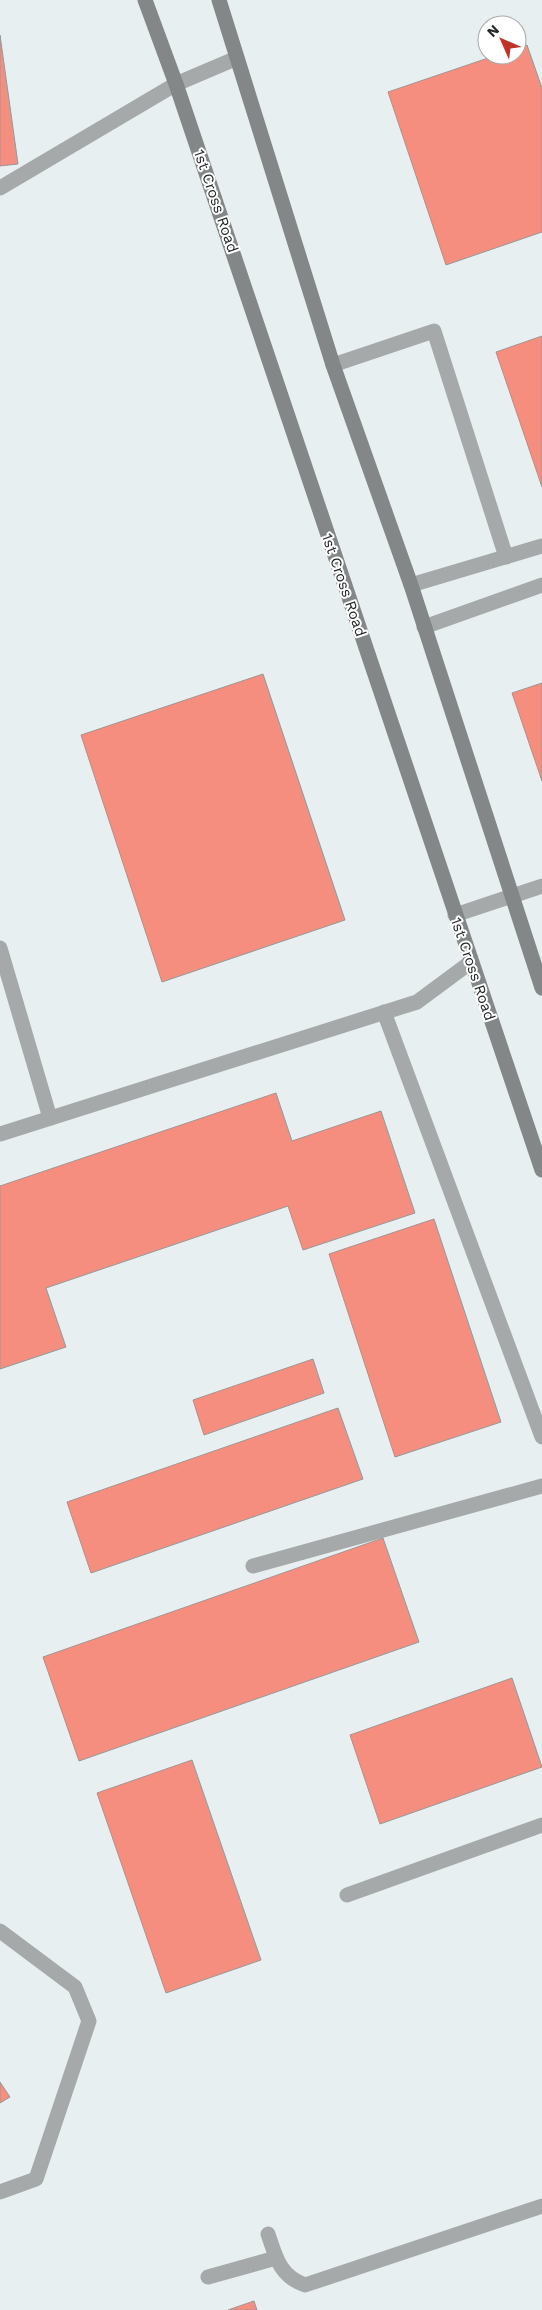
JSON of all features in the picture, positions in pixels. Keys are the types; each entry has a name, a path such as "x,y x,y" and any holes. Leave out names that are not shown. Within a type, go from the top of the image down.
{"main road":[{"name":"1st Cross Road","path":"145,0 176,84 542,1170"},
{"path":"219,0 333,365 411,585 542,988"}],"street":[{"path":"0,188 176,84 237,58"},
{"path":"333,365 434,331 506,557"},
{"path":"411,585 542,546"},
{"path":"424,627 542,585"},
{"path":"455,915 542,886"},
{"path":"0,948 50,1118"},
{"path":"0,1134 417,1002 471,962"},
{"path":"384,1012 542,1437"},
{"path":"253,1566 542,1486"},
{"path":"347,1895 542,1825"},
{"path":"0,1931 75,1987 89,2021 36,2179 0,2192"},
{"path":"268,2234 276,2258 291,2280 305,2285 542,2206"},
{"path":"208,2277 276,2258"}],"building":[{"path":"0,35 18,164 0,166"},
{"path":"527,45 542,88 542,232 446,265 388,92 477,62 477,65 527,65"},
{"path":"542,336 542,487 496,352"},
{"path":"263,674 345,920 162,982 81,735"},
{"path":"542,683 542,781 512,693"},
{"path":"276,1093 292,1141 381,1111 415,1213 303,1250 288,1206 46,1288 66,1347 0,1369 0,1186"},
{"path":"434,1219 501,1422 395,1457 329,1254"},
{"path":"313,1359 324,1393 204,1435 193,1400"},
{"path":"338,1408 363,1479 91,1573 67,1502"},
{"path":"383,1538 419,1642 79,1761 43,1657"},
{"path":"512,1678 542,1767 380,1824 350,1735"},
{"path":"192,1760 261,1960 166,1993 97,1793"},
{"path":"0,2082 10,2097 0,2103"},
{"path":"254,2301 257,2310 228,2310"}]}
